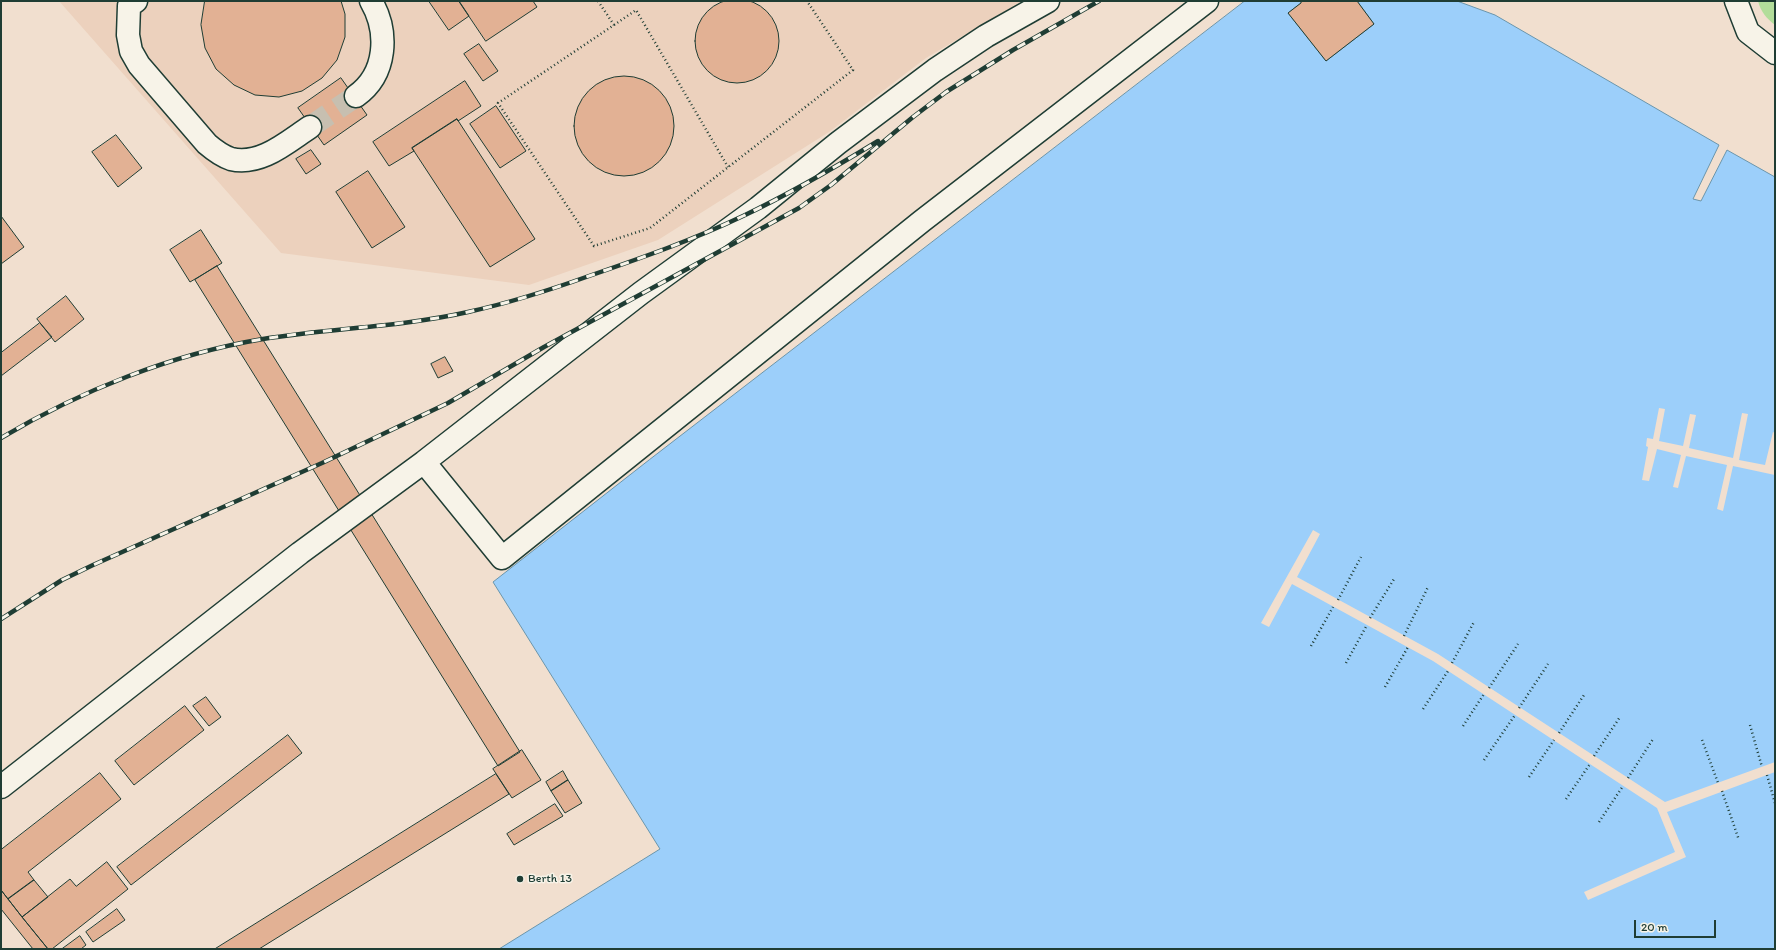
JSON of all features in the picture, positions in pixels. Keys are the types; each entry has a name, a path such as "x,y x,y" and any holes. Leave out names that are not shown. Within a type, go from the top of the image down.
{"lane":[{"path":"356,96 370,83 377,71 382,55 383,39 381,28 371,1"},
{"path":"1,787 300,553 424,462 641,293 758,208 838,143 935,70 986,36 1048,1"},
{"path":"424,462 502,558 922,221 1207,1"},
{"path":"1736,1 1748,32 1775,53"},
{"path":"130,3 128,35 131,51 139,65 207,144 220,154 231,159 244,160 258,158 271,153 310,127"}],"path":[{"path":"598,1 614,25"},
{"path":"728,167 636,10 498,103 594,246 650,228 853,70 807,1"},
{"path":"1338,600 1361,557"},
{"path":"1370,618 1394,579"},
{"path":"1404,636 1428,587"},
{"path":"1312,646 1334,607"},
{"path":"1452,663 1474,622"},
{"path":"1346,663 1367,625"},
{"path":"1489,688 1518,644"},
{"path":"1385,687 1408,648"},
{"path":"1519,708 1548,664"},
{"path":"1423,710 1448,671"},
{"path":"1463,726 1484,694"},
{"path":"1559,733 1584,695"},
{"path":"1484,760 1515,714"},
{"path":"1594,756 1620,717"},
{"path":"1750,724 1762,767"},
{"path":"1628,778 1653,739"},
{"path":"1529,776 1554,740"},
{"path":"1702,740 1718,783"},
{"path":"1566,799 1590,764"},
{"path":"1767,775 1775,804"},
{"path":"1599,822 1623,786"},
{"path":"1722,791 1739,840"}],"shaded area":[{"path":"59,1 1022,1 926,58 829,132 658,240 529,285 281,253"}],"green space":[{"path":"1758,1 1775,1 1775,25 1764,14"}],"water":[{"path":"1245,1 1300,1 1301,3 1288,13 1326,61 1374,24 1357,1 1457,1 1495,15 1719,145 1693,199 1701,201 1727,150 1775,177 1775,949 499,949 660,849 493,582"}],"pier":[{"path":"1659,408 1665,409 1659,441 1683,446 1690,414 1696,415 1689,448 1733,458 1742,413 1748,414 1739,460 1765,465 1773,432 1775,433 1775,475 1733,466 1723,511 1717,509 1727,465 1686,456 1678,488 1673,487 1681,455 1657,449 1649,481 1642,480 1648,447 1646,446 1647,438 1653,439"},
{"path":"1313,530 1320,534 1297,577 1438,654 1665,802 1775,762 1775,772 1667,812 1686,857 1588,900 1584,892 1675,852 1657,808 1433,661 1292,584 1269,627 1261,623"}],"building":[{"path":"737,-1 753,2 767,11 776,25 779,41 776,57 767,71 753,80 737,83 721,80 707,71 698,57 695,41 698,25 707,11 721,2"},
{"path":"205,1 341,1 345,14 345,37 337,60 322,78 302,91 279,97 255,95 234,85 216,69 205,48 201,25"},
{"path":"429,1 459,1 469,16 449,30"},
{"path":"459,1 533,1 537,7 486,41"},
{"path":"1300,1 1357,1 1374,24 1326,61 1288,13 1301,3"},
{"path":"479,44 498,71 483,81 464,54"},
{"path":"624,76 643,79 660,90 671,107 674,126 671,145 660,162 643,173 624,176 605,173 588,162 577,145 574,126 577,107 588,90 605,79"},
{"path":"341,78 367,115 324,145 298,108"},
{"path":"465,81 481,106 458,121 457,119 412,148 414,151 389,166 373,142"},
{"path":"496,106 526,151 500,168 470,124"},
{"path":"457,119 535,239 490,267 412,148"},
{"path":"116,135 142,168 118,187 92,152"},
{"path":"311,150 321,164 306,174 296,159"},
{"path":"368,171 405,227 372,248 336,192"},
{"path":"1,216 24,247 1,264"},
{"path":"201,230 222,263 190,282 170,250"},
{"path":"217,266 520,752 498,766 195,280"},
{"path":"66,296 84,319 55,342 37,319"},
{"path":"40,323 52,337 1,376 1,353"},
{"path":"445,357 453,371 438,378 431,364"},
{"path":"206,697 221,717 209,726 193,706"},
{"path":"185,706 204,730 134,785 115,761"},
{"path":"288,735 302,753 131,885 117,867"},
{"path":"522,750 541,780 512,798 493,769"},
{"path":"563,771 568,780 551,791 546,782"},
{"path":"100,773 121,799 28,872 34,880 8,899 1,890 1,850"},
{"path":"496,774 509,794 259,949 215,949"},
{"path":"568,780 582,803 565,813 551,791"},
{"path":"555,804 563,816 514,845 507,834"},
{"path":"107,862 128,889 52,949 48,949 22,917 70,879 76,886"},
{"path":"34,880 48,897 22,917 8,899"},
{"path":"1,890 48,949 33,949 1,909"},
{"path":"117,909 125,920 93,942 86,932"},
{"path":"80,936 86,945 81,949 62,949"}],"tunnel":[{"path":"310,127 356,96"}],"railway":[{"path":"1,619 62,580 93,565 322,463 448,403 544,347 799,208 831,185 913,117 946,92 1013,50 1099,1"},
{"path":"1,438 62,405 95,390 128,376 195,354 263,339 289,335 443,317 499,305 559,286 667,248 724,225 794,190 878,141"}],"place":[{"name":"Berth 13","path":"520,879"}]}
